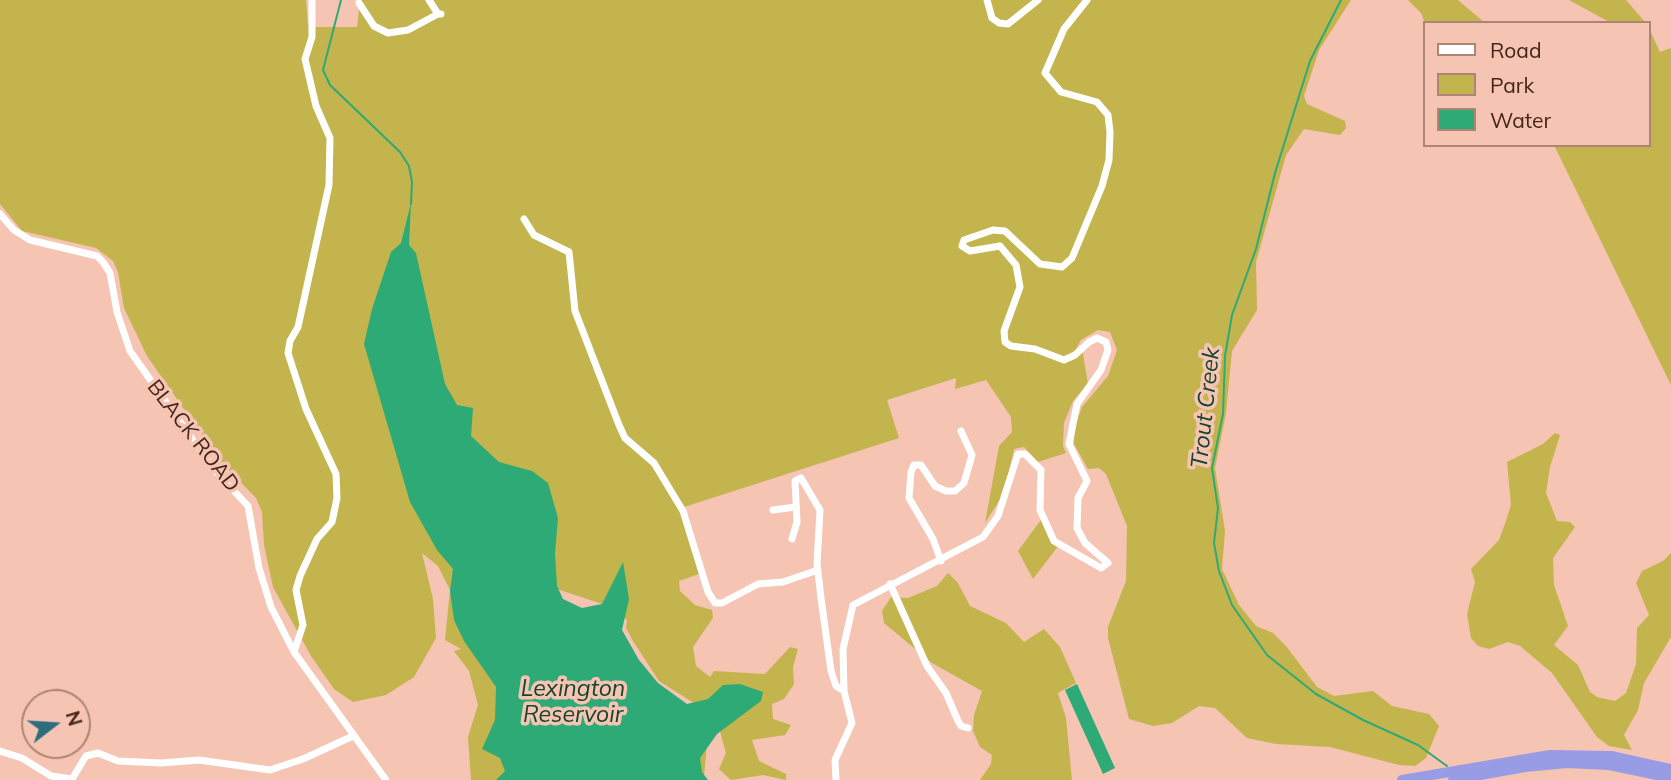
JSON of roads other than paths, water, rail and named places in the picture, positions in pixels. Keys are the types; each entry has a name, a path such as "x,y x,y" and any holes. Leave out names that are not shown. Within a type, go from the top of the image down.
{"highway":[{"path":"1402,780 1550,755 1611,756 1671,769"},
{"path":"1453,780 1525,767 1567,763 1609,765 1671,778"}],"street":[{"path":"294,652 303,625 296,590 317,539 332,523 337,498 336,474 306,409 288,353 289,341 298,327 329,185 330,138 316,106 305,59 312,37 312,0"},
{"path":"359,3 373,26 388,33 408,30 440,14 429,0"},
{"path":"986,0 992,18 999,23 1009,24 1038,0"},
{"path":"836,780 835,760 852,723 844,691 843,649 853,605 890,584 978,542 998,516 1013,463 1021,453 1041,470 1039,505 1050,536 1060,545 1098,566 1105,568 1108,563 1085,543 1077,528 1078,498 1087,481 1069,444 1077,404 1101,370 1108,350 1106,342 1097,338 1064,360 1005,342 1004,331 1020,287 1016,265 1000,246 970,251 962,246 964,240 993,230 1006,231 1040,264 1051,268 1062,267 1077,248 1093,213 1109,160 1108,115 1097,102 1061,92 1045,73 1064,29 1087,0"},
{"name":"BLACK ROAD","path":"0,214 14,230 30,240 97,256 103,262 110,273 117,312 130,351 212,467 248,506 259,568 271,607 294,652 386,780"},
{"path":"524,219 534,235 569,252 575,311 619,425 625,438 654,463 683,511 708,592 715,603 722,603 758,584 783,582 817,570"},
{"path":"941,561 933,539 909,498 911,472 915,465 921,465 935,486 946,491 955,491 964,483 972,455 961,431"},
{"path":"792,539 797,522 795,481 801,478 820,510 817,570 831,671 836,686 844,691"},
{"path":"773,510 795,508"},
{"path":"890,584 928,666 946,693 958,720 965,729 968,728"},
{"path":"0,751 22,758 51,776 72,779 86,756 99,753 118,761 160,763 199,760 270,770 303,759 353,736"}],"water":[{"name":"Lexington Reservoir","path":"411,203 409,245 416,253 445,384 457,405 473,408 471,436 499,462 532,471 548,483 558,518 555,553 557,586 563,599 582,608 602,604 623,562 629,599 622,630 639,660 658,683 687,704 708,699 723,685 740,684 763,692 761,701 717,734 700,758 702,772 708,780 496,780 505,771 500,758 482,749 495,720 496,687 464,641 454,620 450,591 453,569 437,550 410,502 364,344 372,309 391,252 401,243"},
{"path":"1077,684 1115,768 1103,774 1065,690"}],"waterway":[{"path":"341,0 323,70 330,85 400,152 409,166 412,182 411,204"},
{"name":"Trout Creek","path":"1341,0 1310,61 1275,173 1256,249 1232,315 1225,356 1223,414 1212,468 1218,508 1214,543 1219,571 1232,605 1267,655 1316,694 1363,720 1418,745 1447,766"}]}
